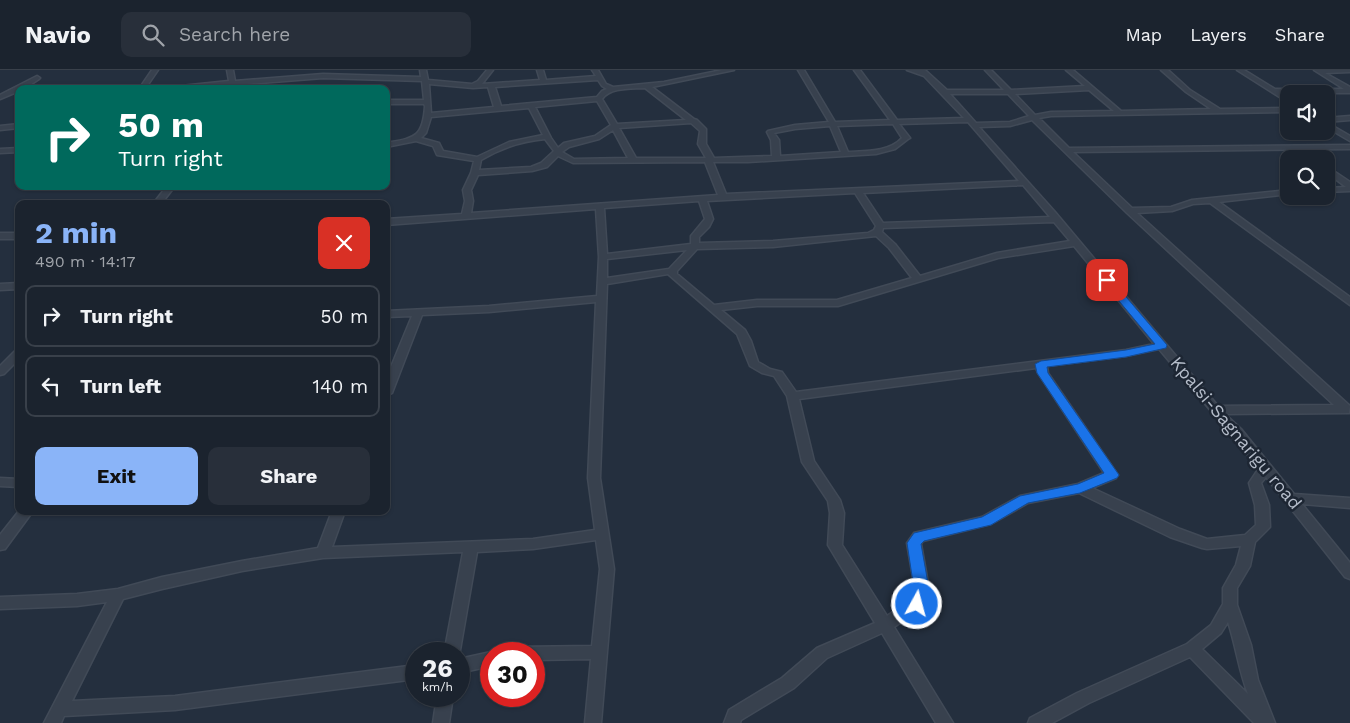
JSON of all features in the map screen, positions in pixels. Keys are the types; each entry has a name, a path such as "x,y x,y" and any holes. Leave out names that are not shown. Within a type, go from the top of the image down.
{"street":[{"path":"145,85 155,70"},
{"path":"230,70 232,83"},
{"path":"355,80 358,70"},
{"path":"416,139 423,131 428,115 423,70"},
{"path":"473,86 480,82 490,70"},
{"path":"540,70 544,82"},
{"path":"595,70 604,85 612,89"},
{"path":"695,70 702,76"},
{"path":"428,115 598,99 604,92 612,89 664,84 731,70"},
{"path":"801,70 833,124 845,154"},
{"path":"531,105 557,152 564,159 573,161 748,160 845,154 883,150 902,144 906,138 857,70"},
{"path":"910,70 923,72"},
{"path":"988,70 1066,150 1130,211 1348,409"},
{"path":"1069,70 1120,113"},
{"path":"1164,70 1188,91 1218,111"},
{"path":"1240,70 1280,95"},
{"path":"1318,71 1350,70"},
{"path":"1318,71 1350,90"},
{"name":"Kpalsi-Sagnarigu road","path":"923,72 945,92 1216,410 1237,432 1350,573"},
{"path":"206,85 323,76 355,80 425,80 473,86 599,78"},
{"path":"26,85 37,78"},
{"path":"492,85 498,108"},
{"path":"647,86 695,121 704,130 702,144 723,197"},
{"path":"945,92 1020,92 1090,88"},
{"path":"0,97 15,90"},
{"path":"1273,91 1350,90"},
{"path":"598,99 626,145 633,161"},
{"path":"390,102 427,102"},
{"path":"776,158 775,140 770,132 794,127 895,123 1010,124 1034,116 1280,110"},
{"path":"1335,119 1350,118"},
{"path":"475,173 532,169 544,165 557,152 571,143 596,138 614,126 695,121"},
{"path":"0,128 15,126"},
{"path":"1335,130 1350,139"},
{"path":"390,144 416,139 436,145 440,153 478,159 506,144 548,137"},
{"path":"1066,150 1350,148"},
{"path":"0,151 15,150"},
{"path":"466,215 469,201 467,190 475,173 478,159"},
{"path":"1335,176 1350,188"},
{"path":"390,222 702,198 1023,183"},
{"path":"1335,189 1350,188"},
{"path":"160,200 168,190"},
{"path":"857,190 879,229 918,279"},
{"path":"1130,211 1172,209 1192,202 1280,193"},
{"path":"601,282 672,272 696,246 695,236 709,219 702,198"},
{"path":"1212,200 1350,302"},
{"path":"594,723 607,569 594,478 603,256 600,206"},
{"path":"603,256 696,246 773,244 870,234 879,229 1054,219"},
{"path":"0,236 15,236"},
{"path":"712,308 757,304 838,303 997,256 1075,244"},
{"path":"672,272 678,281 741,332 748,344 748,354 756,367 778,374 793,396 808,462 834,500 838,513 835,523 835,545 945,723"},
{"path":"0,287 15,286"},
{"path":"390,314 601,300"},
{"path":"392,369 418,312"},
{"path":"793,396 1126,353 1162,345"},
{"path":"0,372 15,357"},
{"path":"732,723 735,715 788,683 822,653 884,625 917,604 922,589 914,543 919,537 986,521 1025,499 1080,488 1112,475 1042,373 1041,364"},
{"path":"1216,410 1348,409"},
{"path":"1265,468 1255,483 1262,504 1263,527 1249,540 1243,566 1230,588 1230,605 1243,645 1250,680 1266,723"},
{"path":"0,482 15,483"},
{"path":"1080,488 1168,529 1207,544 1249,540"},
{"path":"1292,499 1350,503"},
{"path":"0,545 24,515"},
{"path":"323,553 337,515"},
{"path":"0,603 77,600 118,595 162,583 233,568 323,553 533,544 602,534"},
{"path":"454,642 471,548"},
{"path":"56,716 118,595"},
{"path":"1036,723 1083,698 1192,649 1216,629 1230,605"},
{"path":"1192,649 1266,723"},
{"path":"545,653 600,652"},
{"path":"56,716 175,703 405,673"},
{"path":"441,723 443,707"}],"route":[{"path":"917,604 922,589 914,543 919,537 986,521 1025,499 1080,488 1112,475 1042,373 1041,364 1126,353 1162,345 1107,280"}]}
